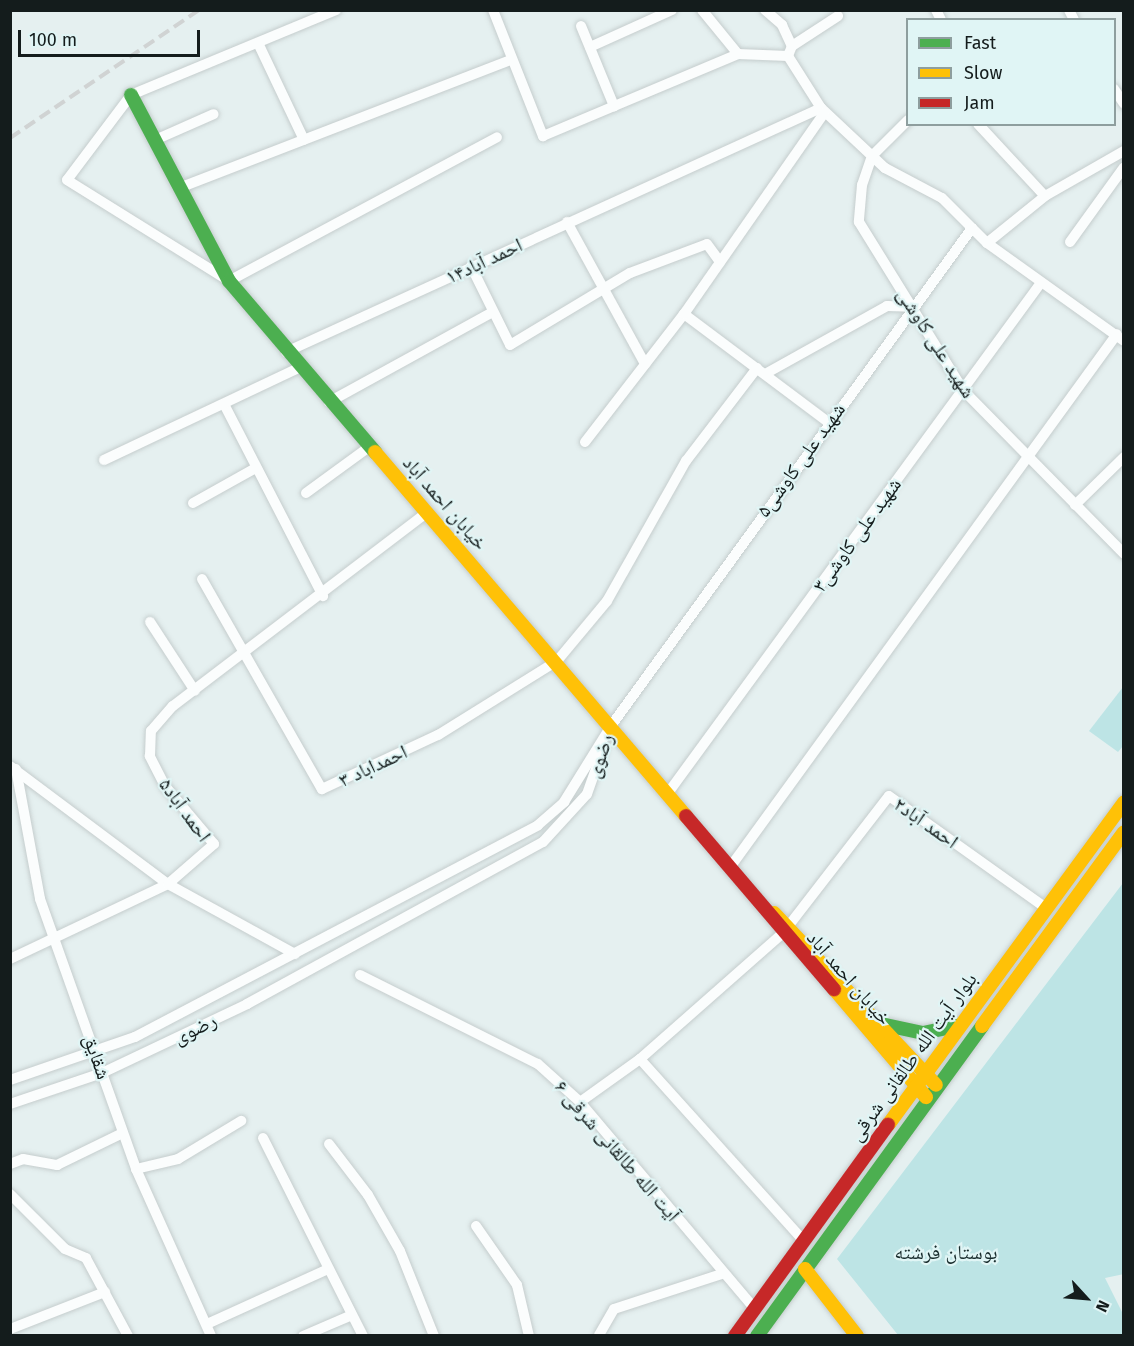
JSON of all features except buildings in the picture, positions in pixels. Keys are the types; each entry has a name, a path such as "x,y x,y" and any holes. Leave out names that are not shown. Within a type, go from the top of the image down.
{"main road":[{"name":"خیابان احمد آباد","path":"131,95 229,281 299,368 428,512 769,910 881,1024 936,1085"},
{"name":"بلوار آیت الله طالقانی شرقی","path":"735,1335 802,1240 1124,802"},
{"name":"بلوار آیت الله طالقانی شرقی","path":"757,1335 926,1097 1124,832"},
{"name":"خیابان احمد آباد","path":"787,929 926,1097"},
{"path":"881,1024 923,1033 960,1025"},
{"path":"805,1269 857,1335"}],"street":[{"path":"336,10 131,95 67,180 229,281 497,137"},
{"path":"493,10 510,60 543,136 738,54 790,51 838,16"},
{"path":"590,47 672,10"},
{"path":"702,10 738,54"},
{"path":"731,866 1027,456 1120,338 1040,284 987,243 942,198 885,168 872,156 823,110 765,10"},
{"path":"581,26 614,106"},
{"path":"258,43 304,140"},
{"path":"179,188 510,60"},
{"path":"585,442 684,314 823,110"},
{"name":"احمد آباد۱۴","path":"286,352 681,169 823,110"},
{"path":"154,140 214,114"},
{"path":"872,156 906,122"},
{"path":"980,126 1045,196"},
{"path":"987,243 1045,196 1124,151"},
{"name":"شهید علی کاوشی","path":"872,156 862,185 859,222 963,390 1124,554"},
{"path":"1070,242 1124,167"},
{"path":"567,222 645,364"},
{"name":"شهید علی کاوشی۵","path":"611,726 828,422 972,228"},
{"path":"471,266 491,313 510,345 603,289 706,244 720,262"},
{"name":"شهید علی کاوشی۳","path":"668,793 1040,284"},
{"path":"557,661 607,602 686,461 761,371 887,306 912,307"},
{"path":"329,402 491,313"},
{"path":"684,314 828,422"},
{"path":"104,460 225,406 299,368"},
{"path":"225,406 323,596"},
{"path":"306,493 369,447"},
{"path":"1075,505 1124,457"},
{"path":"193,503 256,468"},
{"name":"احمد آباد۵","path":"168,884 214,844 165,786 150,756 151,731 195,691 323,596 428,512"},
{"path":"202,579 246,652"},
{"path":"150,622 195,691"},
{"name":"احمداباد ۳","path":"246,652 322,789 438,735 557,661"},
{"name":"رضوی","path":"10,1080 135,1037 538,825 564,802 611,726"},
{"name":"رضوی","path":"10,1104 102,1073 247,1004 543,842 587,794 611,726"},
{"path":"13,767 168,884 295,954"},
{"name":"شقایق","path":"13,767 40,899 56,935 136,1169 211,1335"},
{"name":"احمد آباد۲","path":"787,929 889,796 1046,908"},
{"path":"10,959 56,935 168,884"},
{"path":"580,1102 640,1059 787,929"},
{"name":"آیت الله طالقانی شرقی ۶","path":"360,975 538,1064 580,1102 722,1274 754,1308"},
{"path":"640,1059 802,1240"},
{"path":"136,1169 178,1159 241,1121"},
{"path":"10,1164 23,1159 57,1165 123,1133"},
{"path":"262,1138 363,1335"},
{"path":"329,1144 368,1195 400,1251 434,1335"},
{"path":"10,1194 65,1249 86,1258 128,1335"},
{"path":"476,1226 517,1285 529,1335"},
{"path":"207,1324 328,1269"},
{"path":"598,1335 614,1310 722,1274"},
{"path":"10,1329 105,1292"},
{"path":"303,1335 352,1316"}],"green space":[{"path":"1123,687 1123,746 1118,752 1089,731"},
{"name":"بوستان فرشته","path":"1123,883 1124,1274 1105,1278 1123,1314 1123,1335 898,1335 837,1259"}],"railway":[{"path":"10,138 199,10"}],"traffic: fast":[{"path":"131,95 229,281 375,452"},
{"path":"881,1024 923,1033 960,1025"},
{"path":"757,1336 982,1026"}],"traffic: slow":[{"path":"375,452 686,816"},
{"path":"888,1125 1124,802"},
{"path":"982,1026 1124,832"},
{"path":"774,913 936,1085"},
{"path":"834,989 926,1097"},
{"path":"805,1269 857,1336"}],"traffic: jam":[{"path":"686,816 834,989"},
{"path":"735,1336 888,1125"}]}
